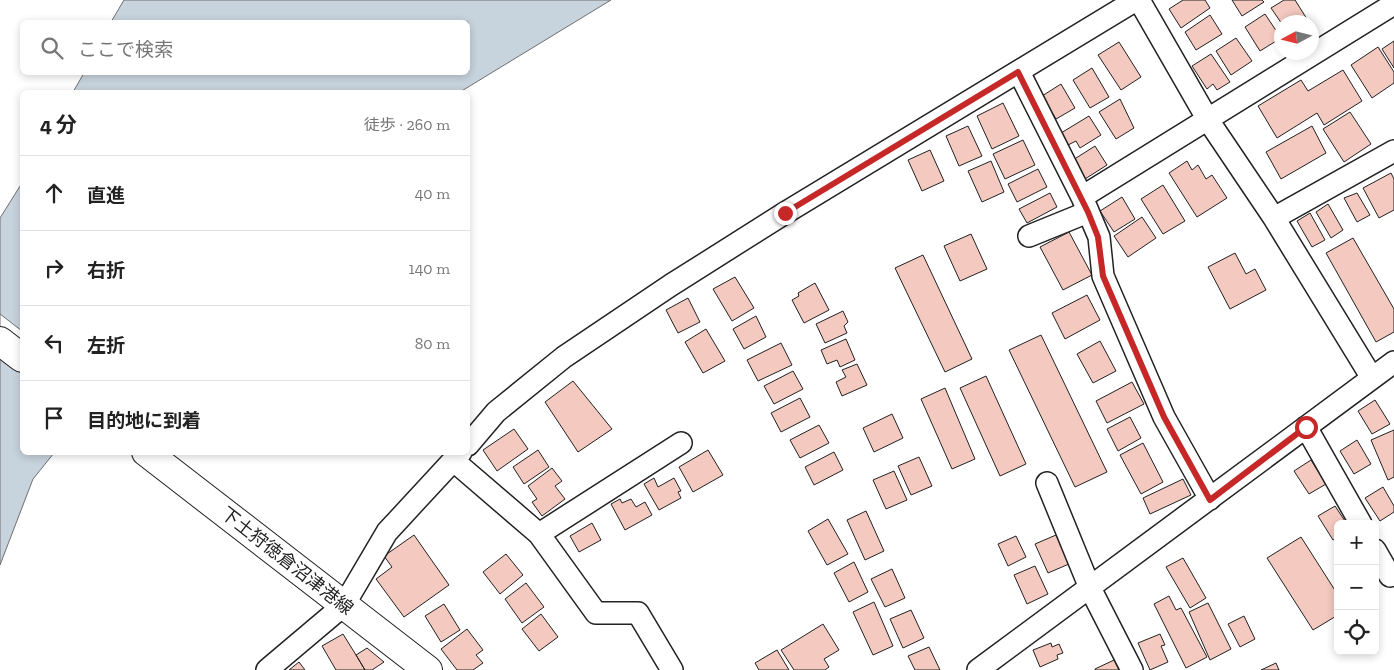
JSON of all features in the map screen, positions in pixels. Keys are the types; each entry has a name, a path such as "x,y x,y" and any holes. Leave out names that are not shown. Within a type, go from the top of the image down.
{"main road":[{"path":"0,341 20,356"},
{"name":"下土狩徳倉沼津港線","path":"150,455 428,670"}],"street":[{"path":"470,442 496,412 581,346 671,285 785,213 1137,0 1208,120 1274,218 1372,378"},
{"path":"1030,236 1085,204 1208,120 1394,4"},
{"path":"1018,72 1085,204 1098,237 1103,276 1164,417 1210,500"},
{"path":"1274,218 1394,151"},
{"path":"978,670 1394,362"},
{"path":"1306,427 1359,520"},
{"path":"539,534 681,443"},
{"path":"267,670 344,605 387,532 459,455"},
{"path":"463,455 539,534 596,613 638,613 672,670"},
{"path":"1047,483 1090,588 1132,670"},
{"path":"1379,557 1390,576"}],"shaded area":[{"path":"124,0 611,0 463,90 74,90 83,75 470,75 470,20 112,20"},
{"path":"20,186 20,455 52,455 33,479 0,565 0,218"}],"pier":[{"path":"0,314 20,329 20,372 0,357"}],"building":[{"path":"1183,0 1205,0 1210,8 1181,28 1169,9"},
{"path":"1232,0 1262,0 1264,2 1242,16"},
{"path":"1284,0 1295,0 1304,15 1276,15 1271,8"},
{"path":"1265,14 1274,28 1274,42 1260,51 1245,27"},
{"path":"1210,15 1222,34 1196,50 1185,32"},
{"path":"1236,38 1252,61 1231,75 1216,51"},
{"path":"1394,41 1394,68 1382,49"},
{"path":"1119,42 1141,77 1121,90 1098,55"},
{"path":"1378,47 1394,72 1394,83 1372,98 1351,65"},
{"path":"1211,54 1230,82 1217,90 1213,84 1207,89 1192,66"},
{"path":"1092,68 1109,97 1090,108 1073,80"},
{"path":"1343,70 1362,101 1324,125 1317,113 1277,138 1258,106 1301,80 1308,91"},
{"path":"1061,84 1075,108 1056,119 1042,96"},
{"path":"1120,99 1134,128 1116,139 1099,112"},
{"path":"1003,103 1019,136 992,149 977,116"},
{"path":"1350,112 1371,144 1344,162 1323,129"},
{"path":"1089,116 1101,135 1080,148 1076,141 1068,145 1061,133"},
{"path":"968,126 982,156 959,166 946,136"},
{"path":"1312,126 1326,153 1281,179 1266,152"},
{"path":"1023,140 1035,165 1005,179 993,154"},
{"path":"1095,146 1107,165 1085,179 1073,160"},
{"path":"930,150 944,181 922,191 908,160"},
{"path":"991,161 1004,192 982,202 968,171"},
{"path":"1187,161 1192,170 1198,165 1206,179 1212,175 1227,198 1197,217 1169,173"},
{"path":"1038,169 1047,187 1017,202 1008,184"},
{"path":"1391,173 1394,179 1394,210 1379,218 1363,188"},
{"path":"1163,185 1185,221 1163,234 1141,199"},
{"path":"1050,193 1057,207 1027,223 1019,209"},
{"path":"1357,193 1370,215 1357,222 1344,198"},
{"path":"1122,197 1135,219 1114,232 1100,211"},
{"path":"1328,204 1343,230 1331,238 1316,212"},
{"path":"1310,213 1325,240 1312,247 1297,221"},
{"path":"1142,217 1156,238 1128,257 1114,236"},
{"path":"1069,232 1092,275 1063,290 1040,247"},
{"path":"971,234 987,269 960,281 944,246"},
{"path":"1353,238 1394,309 1394,332 1376,342 1326,253"},
{"path":"1235,253 1246,274 1255,269 1266,290 1230,309 1208,267"},
{"path":"923,255 972,359 945,372 895,268"},
{"path":"735,277 754,308 732,321 713,289"},
{"path":"815,283 829,310 804,323 792,300 799,296 798,293"},
{"path":"1087,295 1100,320 1065,339 1052,313"},
{"path":"688,298 700,322 678,333 666,310"},
{"path":"843,311 848,322 844,326 847,333 825,343 816,324"},
{"path":"756,316 766,337 744,349 733,329"},
{"path":"706,329 725,361 703,373 685,342"},
{"path":"1041,335 1107,472 1075,487 1009,350"},
{"path":"846,339 855,360 840,367 837,360 827,364 821,350"},
{"path":"1100,341 1116,371 1093,383 1077,354"},
{"path":"781,343 792,365 758,381 747,360"},
{"path":"857,364 867,385 842,396 836,382 846,377 842,370"},
{"path":"793,371 803,389 774,404 764,386"},
{"path":"986,376 1026,464 1000,476 960,388"},
{"path":"573,381 612,429 578,452 545,402"},
{"path":"1132,382 1144,404 1107,423 1096,401"},
{"path":"945,388 975,459 952,469 921,399"},
{"path":"800,398 810,417 781,432 771,413"},
{"path":"1375,400 1390,424 1372,434 1358,411"},
{"path":"892,414 903,438 874,452 863,428"},
{"path":"1130,417 1141,438 1118,451 1107,429"},
{"path":"819,425 829,443 800,458 790,440"},
{"path":"514,429 528,449 497,471 483,450"},
{"path":"1394,430 1394,477 1388,480 1371,440"},
{"path":"1357,440 1371,464 1354,474 1340,451"},
{"path":"1143,443 1163,482 1141,494 1120,455"},
{"path":"538,450 549,467 524,484 513,467"},
{"path":"708,450 723,475 693,492 679,467"},
{"path":"834,452 843,470 814,485 805,467"},
{"path":"919,457 932,486 911,495 898,466"},
{"path":"1311,460 1326,484 1309,494 1294,471"},
{"path":"552,468 562,481 555,486 565,499 542,516 532,502 537,499 528,486"},
{"path":"894,471 907,500 886,509 873,480"},
{"path":"654,478 658,487 674,478 681,491 678,492 681,498 659,510 644,484"},
{"path":"1183,479 1191,495 1150,514 1143,498"},
{"path":"1383,487 1394,506 1394,512 1380,521 1365,498"},
{"path":"620,499 622,503 631,499 636,507 645,502 652,515 625,530 611,504"},
{"path":"1335,506 1344,520 1334,520 1334,539 1333,540 1318,516"},
{"path":"866,511 884,551 865,560 847,520"},
{"path":"828,519 848,554 827,565 808,531"},
{"path":"592,523 601,540 579,552 570,536"},
{"path":"414,535 449,585 404,617 376,579 392,567 384,556"},
{"path":"1056,535 1069,564 1048,573 1035,544"},
{"path":"1016,536 1026,557 1008,566 998,544"},
{"path":"1301,537 1334,589 1334,617 1313,630 1267,558"},
{"path":"506,554 523,575 500,594 483,572"},
{"path":"1183,558 1206,598 1190,608 1166,567"},
{"path":"854,562 868,592 849,602 834,573"},
{"path":"1035,566 1048,594 1027,604 1014,575"},
{"path":"892,569 905,598 885,607 871,579"},
{"path":"526,583 544,607 522,623 505,599"},
{"path":"1169,596 1176,610 1181,608 1207,657 1186,668 1154,604"},
{"path":"874,602 893,646 873,655 853,612"},
{"path":"1208,603 1231,649 1210,660 1189,612"},
{"path":"444,604 460,630 441,642 425,616"},
{"path":"911,610 924,638 903,648 890,619"},
{"path":"541,614 558,637 539,651 522,629"},
{"path":"1244,616 1255,639 1240,647 1228,624"},
{"path":"823,624 839,650 824,659 829,667 825,670 794,670 781,650"},
{"path":"467,629 483,650 476,655 483,663 473,670 457,670 441,649"},
{"path":"343,634 365,670 336,670 322,646"},
{"path":"1160,634 1165,645 1161,646 1168,662 1150,670 1138,643"},
{"path":"1051,643 1052,647 1059,644 1063,653 1057,655 1058,659 1040,667 1033,650"},
{"path":"929,647 940,670 915,670 908,656"},
{"path":"367,648 384,662 372,670 365,670 356,655"},
{"path":"777,650 789,670 759,670 755,663"},
{"path":"1114,660 1119,670 1095,670 1095,669"},
{"path":"299,662 305,670 289,670"},
{"path":"1276,663 1279,670 1261,670"}],"route":[{"path":"785,213 1018,72 1082,197 1098,237 1103,276 1164,417 1210,500 1306,427"}]}
